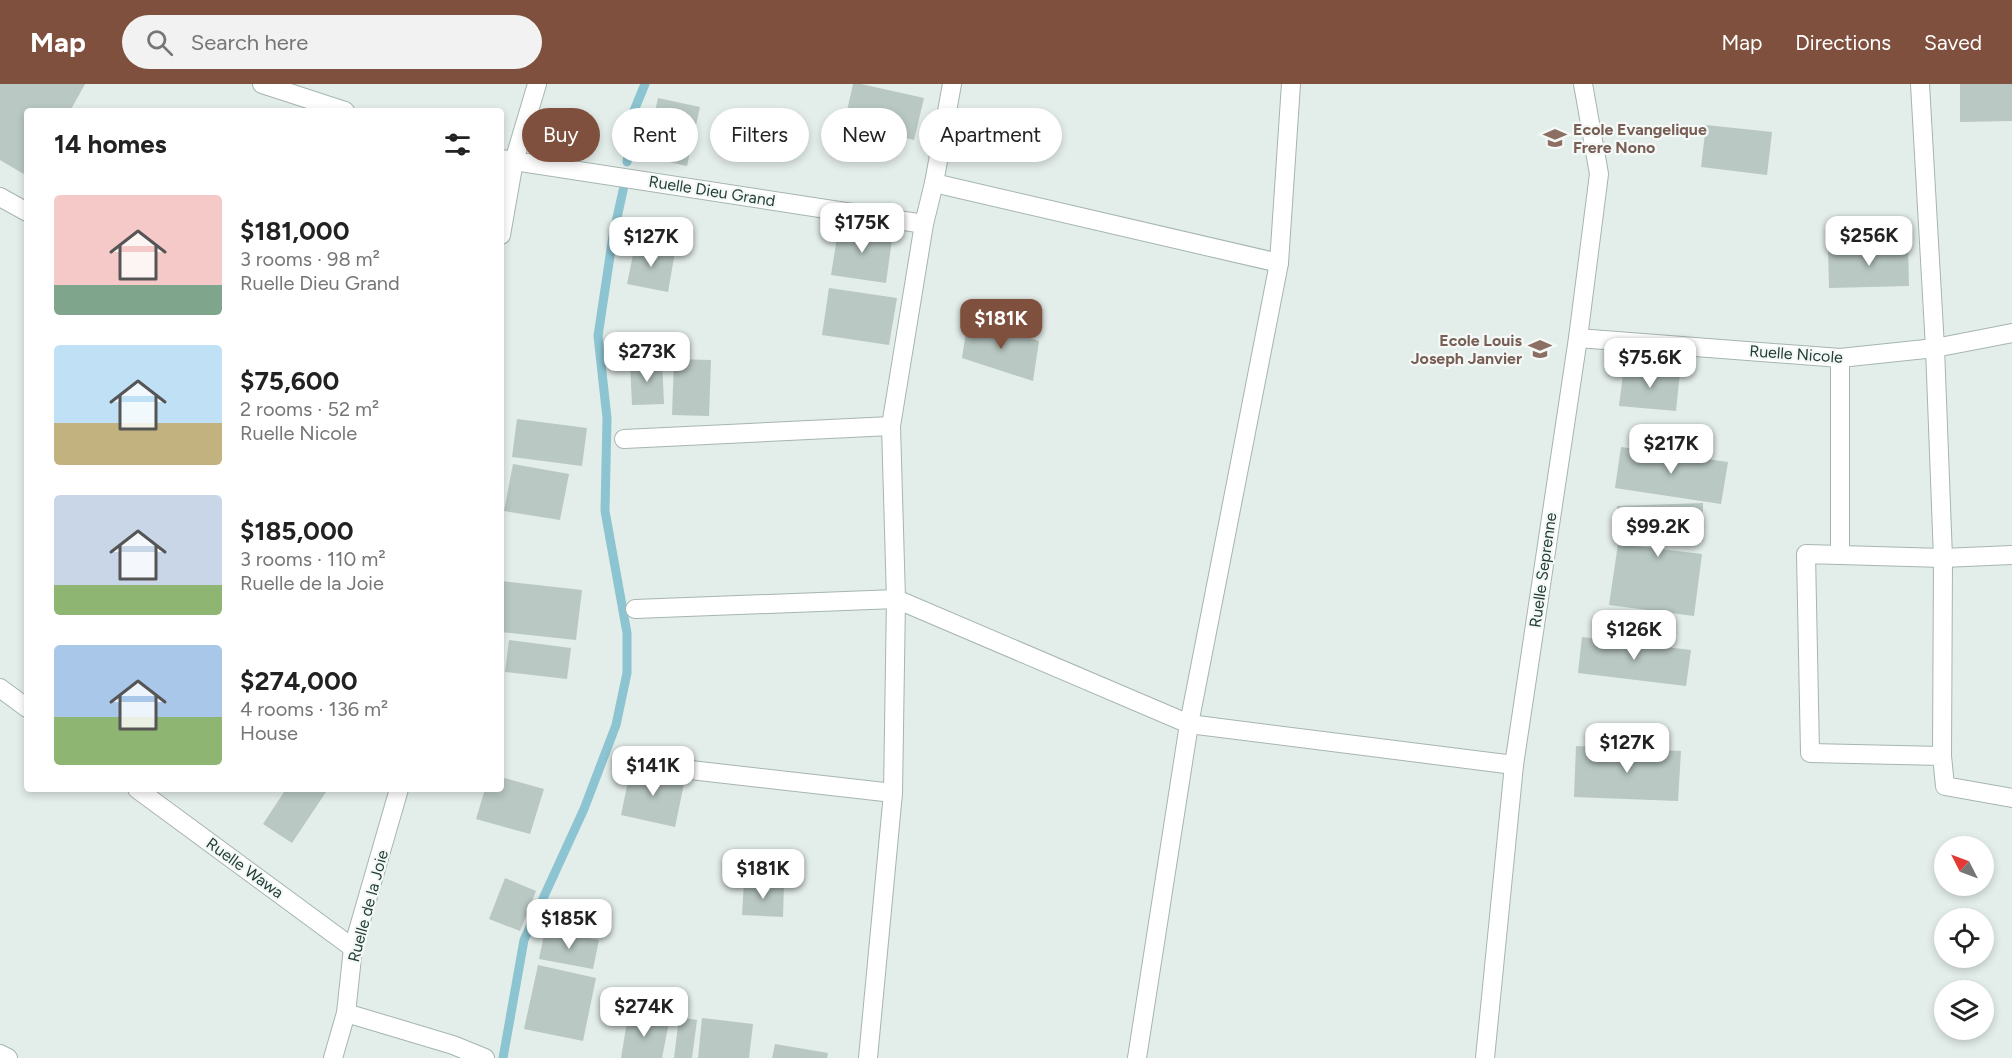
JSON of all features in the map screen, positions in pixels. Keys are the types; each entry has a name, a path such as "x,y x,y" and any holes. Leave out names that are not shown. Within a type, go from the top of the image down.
{"street":[{"path":"262,84 336,108"},
{"path":"504,203 508,160 537,84"},
{"path":"868,1058 893,793 896,599 891,426 924,224 952,84"},
{"path":"1137,1058 1189,724 1279,263 1291,84"},
{"name":"Ruelle Seprenne","path":"1485,1058 1514,765 1578,338 1599,174 1583,84"},
{"path":"1920,84 1935,348 1943,558 1942,756 1945,786 2012,798"},
{"name":"Ruelle Dieu Grand","path":"508,160 924,224"},
{"path":"934,183 1279,263"},
{"path":"0,197 24,210"},
{"name":"Ruelle Nicole","path":"1578,338 1840,358 1935,348 2012,333"},
{"path":"1840,358 1840,555"},
{"path":"624,439 891,426"},
{"path":"1942,756 1810,753 1806,554 1943,558 2012,555"},
{"path":"635,609 896,599 1189,724 1514,765"},
{"path":"0,688 24,706"},
{"path":"638,764 893,793"},
{"name":"Ruelle Wawa","path":"141,792 353,948"},
{"name":"Ruelle de la Joie","path":"333,1058 346,1013 353,948 398,792"},
{"path":"346,1013 453,1045 485,1058"},
{"path":"0,1054 8,1058"}],"building":[{"path":"0,84 85,84 72,108 24,108 24,174 0,160"},
{"path":"853,84 924,98 922,108 919,108 914,140 907,138 907,108 848,108"},
{"path":"1960,84 2012,84 2012,121 1960,122"},
{"path":"658,98 700,107 698,116 698,108 656,108"},
{"path":"1706,125 1772,132 1767,175 1701,167"},
{"path":"668,162 688,162 687,166"},
{"path":"839,225 893,232 886,283 831,275"},
{"path":"635,245 675,252 668,292 627,284"},
{"path":"1908,246 1909,286 1829,288 1828,248"},
{"path":"829,288 897,298 889,345 822,335"},
{"path":"968,319 1039,341 1033,381 962,358"},
{"path":"674,359 711,360 709,416 672,415"},
{"path":"662,360 664,404 632,405 630,362"},
{"path":"1624,366 1680,372 1676,411 1619,406"},
{"path":"517,419 587,428 582,466 512,457"},
{"path":"1621,447 1728,462 1721,504 1615,488"},
{"path":"513,464 569,474 560,520 504,511"},
{"path":"1703,503 1703,541 1618,544 1617,506"},
{"path":"1618,544 1702,554 1694,616 1609,605"},
{"path":"504,581 582,590 576,640 504,632"},
{"path":"1582,637 1691,650 1686,686 1578,673"},
{"path":"509,640 571,648 567,679 505,672"},
{"path":"1576,746 1681,751 1678,801 1574,797"},
{"path":"631,767 685,779 675,827 621,815"},
{"path":"504,778 544,789 530,834 476,819 484,792 504,792"},
{"path":"284,792 326,792 292,843 263,824"},
{"path":"505,878 536,891 520,931 489,919"},
{"path":"744,882 784,884 783,917 742,915"},
{"path":"545,930 599,940 593,969 539,959"},
{"path":"538,965 596,978 583,1041 524,1029"},
{"path":"628,1016 669,1022 662,1058 621,1058"},
{"path":"679,1017 697,1020 692,1058 674,1058"},
{"path":"702,1018 753,1024 749,1058 698,1058"},
{"path":"775,1044 828,1053 827,1058 772,1058"}],"waterway":[{"path":"635,108 645,84"},
{"path":"503,1058 524,940 584,809 616,725 627,673 627,633 605,511 607,418 598,336 613,236 624,186"}],"place":[{"name":"Ecole Evangelique Frere Nono","path":"1555,138"},
{"name":"Ecole Louis Joseph Janvier","path":"1540,349"}]}
